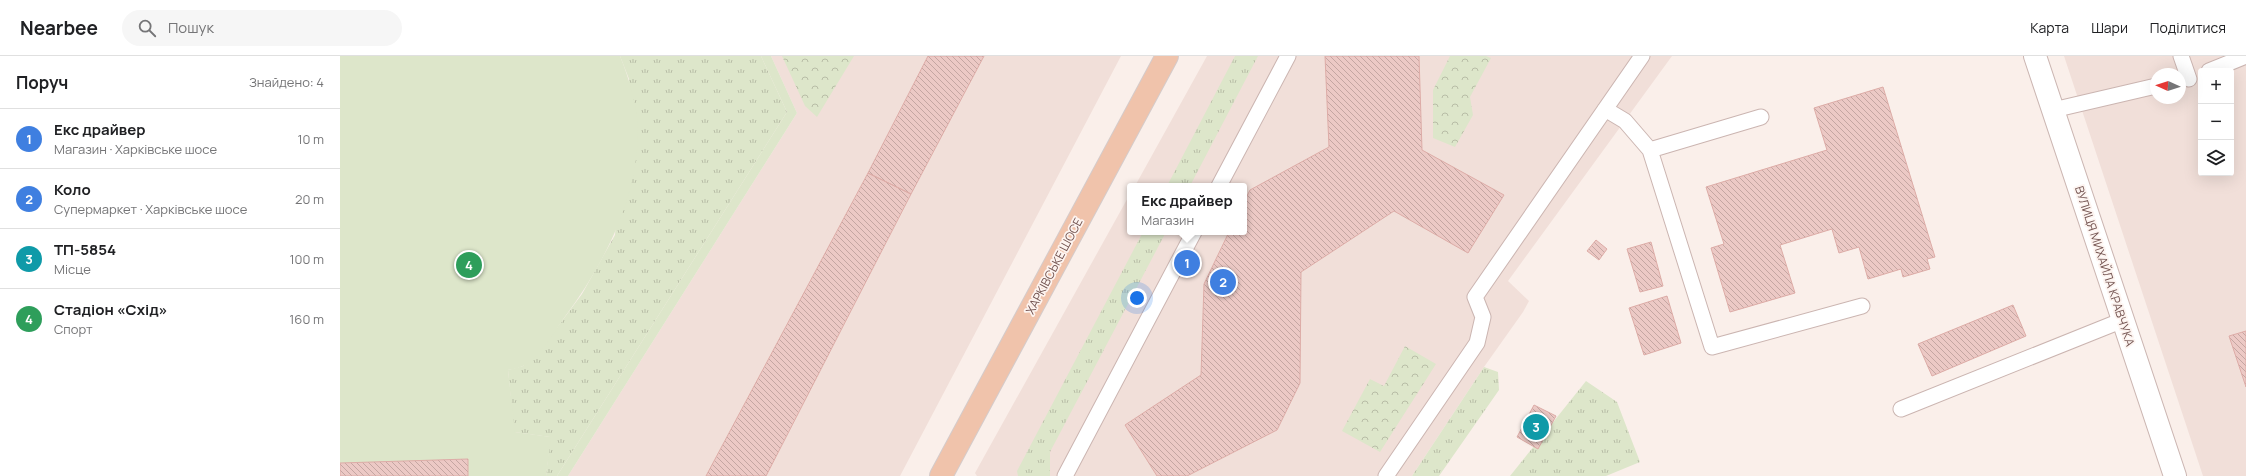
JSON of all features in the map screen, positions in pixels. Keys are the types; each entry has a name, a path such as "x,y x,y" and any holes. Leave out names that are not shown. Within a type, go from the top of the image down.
{"main road":[{"name":"ХАРКІВСЬКЕ ШОСЕ","path":"941,476 1167,56"}],"street":[{"name":"ВУЛИЦЯ МИХАЙЛА КРАВЧУКА","path":"2035,56 2175,476"}],"lane":[{"path":"1221,183 1288,56"},
{"path":"1386,476 1477,344 1483,317 1475,297 1642,56"},
{"path":"2181,56 2190,78"},
{"path":"2216,68 2246,56"},
{"path":"2053,110 2150,87"},
{"path":"1605,109 1625,121 1650,150 1712,347 1862,306"},
{"path":"1650,150 1761,117"},
{"path":"1065,476 1192,235"},
{"path":"1901,409 2123,320"}],"shaded area":[{"path":"771,56 1121,56 900,476 568,476 797,113"},
{"path":"1207,56 1672,56 1508,281 1529,301 1412,476 977,476 975,473 1127,199 1127,235 1247,235 1247,183 1137,183"},
{"path":"2064,56 2246,56 2246,476 2203,476"}],"green space":[{"path":"340,56 620,56 627,74 638,123 636,158 632,183 625,207 605,254 579,297 551,338 541,351 529,362 521,367 508,370 515,432 551,437 546,476 340,476"},
{"path":"620,56 761,56 787,112 557,476 546,476 550,437 514,432 508,370 523,366 541,349 582,294 615,235 629,79"},
{"path":"761,56 771,56 797,113 568,476 557,476 787,112"},
{"path":"782,56 854,56 817,117 805,106"},
{"path":"1235,56 1258,56 1192,183 1169,183"},
{"path":"1450,56 1486,56 1491,58 1470,97 1473,115 1455,147 1433,138 1433,90"},
{"path":"1141,235 1164,235 1050,452 1050,476 1018,476 1017,471"},
{"path":"1405,346 1436,364 1380,452 1342,431 1370,379 1384,386"},
{"path":"1484,367 1498,372 1499,390 1439,476 1412,476"},
{"path":"1586,381 1617,402 1640,462 1606,476 1510,476"}],"building":[{"path":"928,56 984,56 911,194 868,173"},
{"path":"1325,56 1419,56 1422,150 1504,195 1468,253 1394,211 1301,272 1300,383 1277,430 1187,476 1157,476 1125,425 1201,375 1204,284 1228,235 1247,235 1247,196 1250,190 1329,147"},
{"path":"1883,87 1935,257 1927,259 1930,269 1903,277 1901,269 1868,279 1859,247 1839,253 1832,229 1780,245 1795,293 1730,312 1711,248 1724,244 1706,187 1827,150 1814,108"},
{"path":"868,173 911,194 766,476 706,476"},
{"path":"1596,240 1607,249 1599,260 1587,251"},
{"path":"1651,242 1663,286 1640,292 1627,249"},
{"path":"1667,296 1681,343 1644,355 1629,308"},
{"path":"2013,305 2026,336 1932,376 1918,344"},
{"path":"2246,331 2246,387 2229,336"},
{"path":"1534,405 1556,416 1538,449 1517,437"},
{"path":"468,459 468,476 340,476 340,463"}],"place":[{"name":"Екс драйвер","path":"1187,263"},
{"name":"Стадіон «Схід»","path":"469,265"},
{"name":"Коло","path":"1223,282"},
{"name":"ТП-5854","path":"1536,427"}]}
